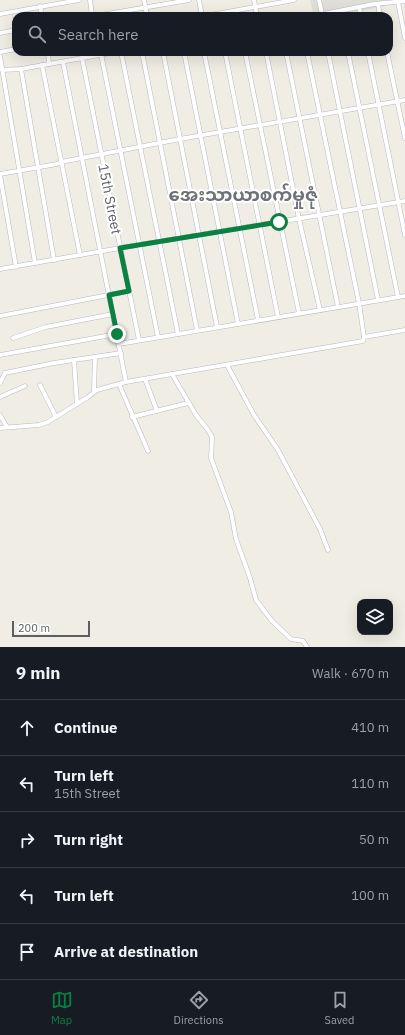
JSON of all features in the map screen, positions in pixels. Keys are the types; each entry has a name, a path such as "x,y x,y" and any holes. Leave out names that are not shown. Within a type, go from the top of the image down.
{"street":[{"path":"0,14 78,0"},
{"path":"90,0 92,12"},
{"path":"144,0 146,12"},
{"path":"116,12 189,0"},
{"path":"199,0 201,12"},
{"path":"254,0 257,12"},
{"path":"228,12 294,0"},
{"path":"319,0 322,12"},
{"path":"345,12 375,3 405,1"},
{"path":"398,2 404,26 405,38"},
{"path":"40,6 41,12"},
{"path":"359,7 360,12"},
{"path":"0,33 12,31"},
{"path":"0,52 12,50"},
{"path":"0,56 2,79 35,263"},
{"path":"48,56 49,64"},
{"path":"2,70 21,69 91,56"},
{"path":"100,56 158,337"},
{"path":"123,56 178,334"},
{"path":"143,56 197,330"},
{"path":"164,56 218,327"},
{"path":"185,56 221,232 238,324"},
{"path":"205,56 258,320"},
{"path":"226,56 278,317"},
{"path":"246,56 299,314"},
{"path":"267,56 299,219 320,310"},
{"path":"287,56 338,307"},
{"path":"0,428 39,425 48,422 94,392 126,382 363,341 364,337 359,303 308,56"},
{"path":"329,56 378,300"},
{"path":"349,56 398,297"},
{"path":"369,56 405,235"},
{"path":"388,56 405,138"},
{"name":"15th Street","path":"82,58 139,340"},
{"path":"63,62 126,382"},
{"path":"42,65 80,255"},
{"path":"21,69 54,260"},
{"path":"16,267 0,175 201,135 405,100"},
{"path":"0,270 100,251 405,201"},
{"path":"0,316 129,291"},
{"path":"119,344 405,296"},
{"path":"13,338 46,327 113,314"},
{"path":"364,337 405,330"},
{"path":"0,355 117,334"},
{"path":"0,382 5,372 121,353"},
{"path":"94,392 95,357"},
{"path":"74,360 77,404"},
{"path":"227,365 254,415 278,450 320,529 328,550"},
{"path":"172,374 188,403 212,437 211,458 231,512 236,539 256,600 272,622 291,639 303,641 307,647"},
{"path":"145,379 157,410"},
{"path":"119,384 148,451"},
{"path":"40,385 56,417"},
{"path":"0,397 25,386"},
{"path":"132,417 188,403"},
{"path":"0,415 7,428"}],"shaded area":[{"path":"310,0 405,0 405,2 354,12 313,12"}],"district":[{"name":"အေးသာယာစက်မှုဇုံ","path":"243,195"}],"route":[{"path":"117,334 109,295 129,291 120,248 279,222"}]}
